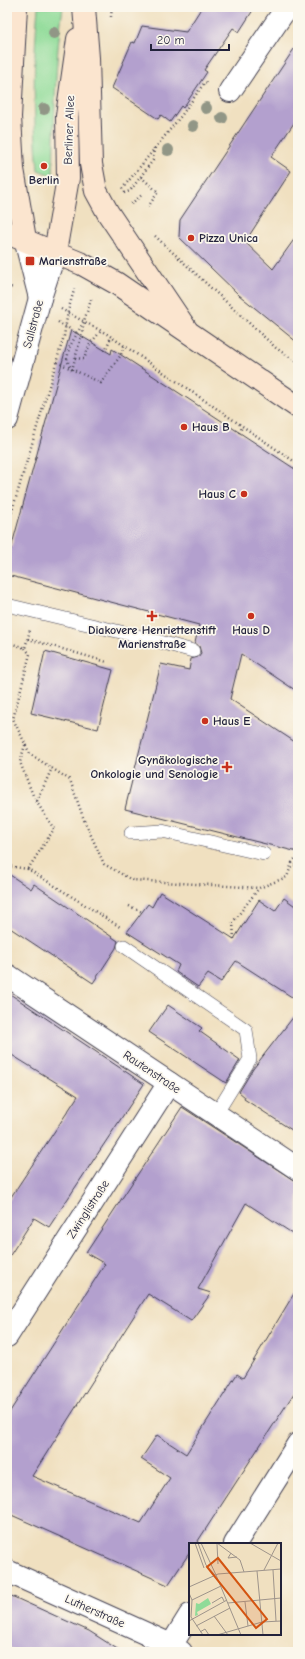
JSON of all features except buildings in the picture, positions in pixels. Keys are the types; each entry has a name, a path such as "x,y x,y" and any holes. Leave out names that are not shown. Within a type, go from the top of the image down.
{"main road":[{"path":"16,7 10,117 16,236 100,273 186,329 298,407"},
{"path":"84,7 88,58 91,164 96,191 108,213 186,329"},
{"name":"Berliner Allee","path":"55,252 66,190 67,116 75,54 84,7"}],"street":[{"path":"230,91 287,7"},
{"path":"16,236 40,298"},
{"name":"Sallstraße","path":"7,419 40,298 55,252"},
{"name":"Rautenstraße","path":"7,975 298,1169"},
{"name":"Zwinglistraße","path":"7,1336 169,1083"},
{"path":"236,1543 298,1444"},
{"name":"Lutherstraße","path":"7,1571 173,1650"},
{"path":"173,1650 189,1617"}],"lane":[{"path":"7,605 146,638 193,651"},
{"path":"131,833 162,831 264,854"},
{"path":"124,946 246,1030 250,1059 216,1114"}],"path":[{"path":"119,195 120,191 154,147 181,116 205,82 230,91"},
{"path":"130,191 153,160 154,147"},
{"path":"141,177 158,192 148,207"},
{"path":"126,209 143,194"},
{"path":"154,235 276,348 298,363"},
{"path":"72,370 84,322 100,273"},
{"path":"7,528 57,362 68,311 111,337 298,464"},
{"path":"72,370 66,360 69,348 84,322"},
{"path":"66,325 77,333"},
{"path":"75,358 84,359 90,344 101,331"},
{"path":"106,351 111,337"},
{"path":"57,362 101,382 121,355 124,346"},
{"path":"239,432 242,427"},
{"path":"25,648 34,612"},
{"path":"28,639 107,662"},
{"path":"7,642 25,648 30,654 13,719 30,754 70,780 84,820 104,864 132,880 259,888 287,877 292,863 298,855"},
{"path":"25,745 20,762 37,802 54,829 28,869"},
{"path":"37,802 52,768"},
{"path":"292,863 298,867"},
{"path":"7,866 28,869 126,930"},
{"path":"234,939 233,922 259,888"},
{"path":"129,906 142,912"}],"green space":[{"path":"38,7 63,7 56,70 53,176 38,170 34,88"}],"place":[{"name":"Berlin","path":"44,166"},
{"name":"Pizza Unica","path":"191,238"},
{"name":"Marienstraße","path":"30,261"},
{"name":"Haus B","path":"184,427"},
{"name":"Haus C","path":"244,494"},
{"name":"Diakovere Henriettenstift Marienstraße","path":"152,616"},
{"name":"Haus D","path":"251,616"},
{"name":"Haus E","path":"205,721"},
{"name":"Gynäkologische Onkologie und Senologie","path":"227,767"}]}
